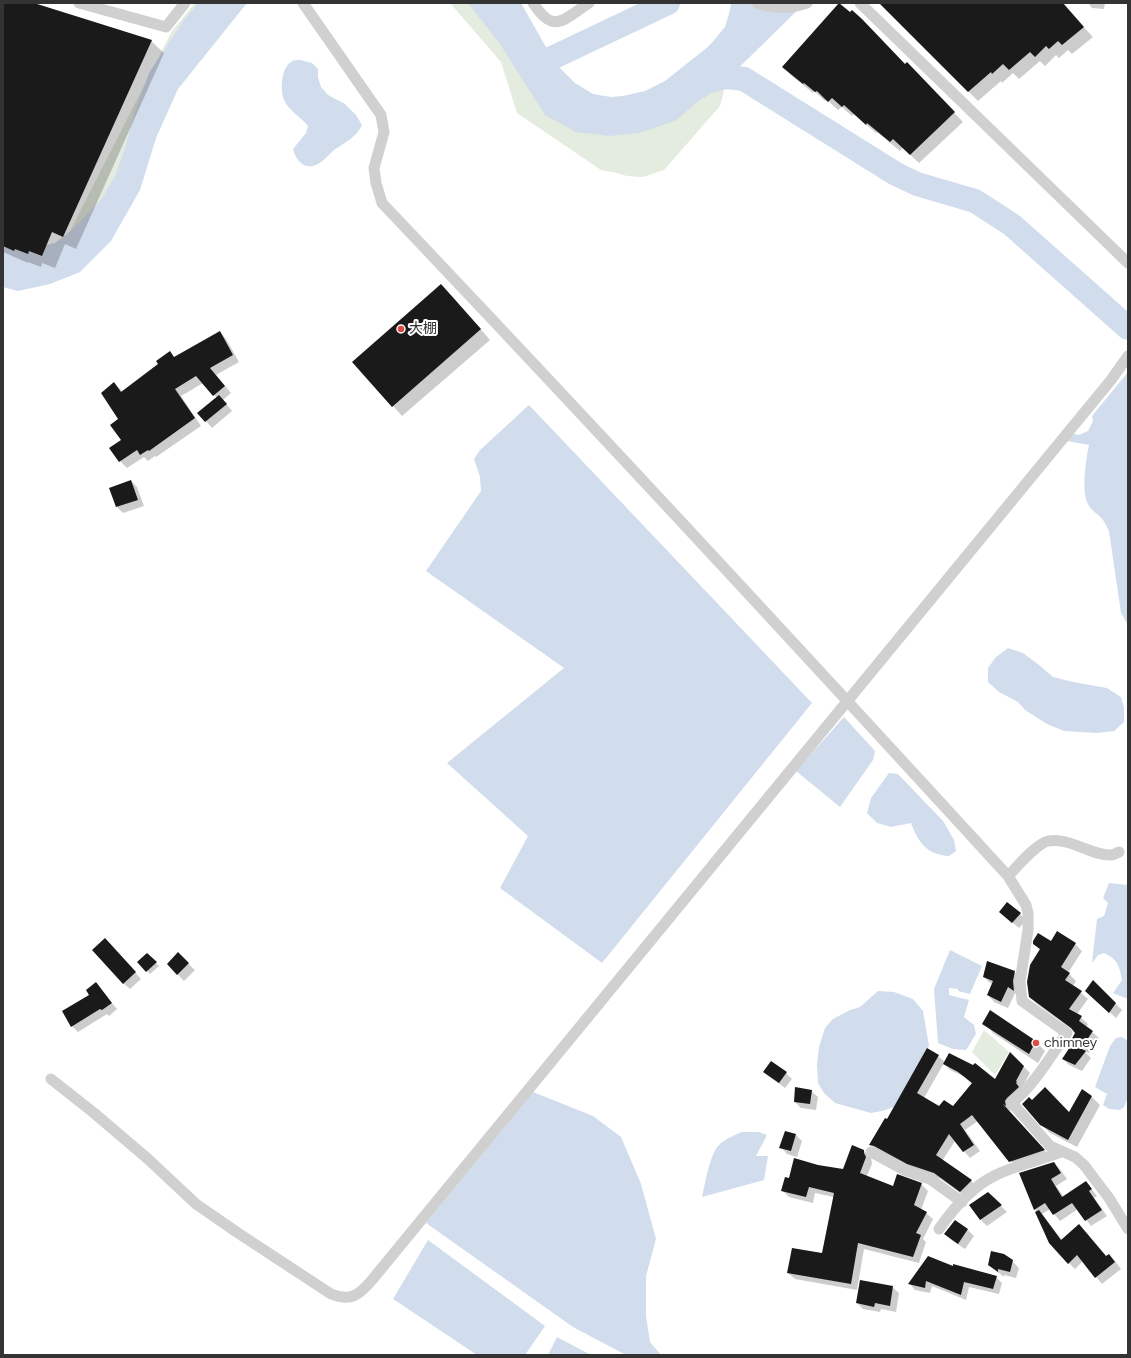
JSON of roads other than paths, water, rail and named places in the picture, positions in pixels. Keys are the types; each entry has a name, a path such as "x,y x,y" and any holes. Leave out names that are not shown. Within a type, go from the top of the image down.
{"street":[{"path":"79,3 166,27 185,3"},
{"path":"303,3 380,115 384,132 374,168 376,183 382,203 512,340 847,700 1008,876 1026,905 1028,913 1028,930 1020,982 1022,1001 1066,1033 1035,1079 1022,1095 1012,1103 1050,1146 1075,1157 1084,1166 1109,1198 1128,1229"},
{"path":"533,3 545,19 557,22 565,19 588,3"},
{"path":"757,3 776,8 791,7 807,3"},
{"path":"860,3 1128,263"},
{"path":"51,1079 142,1154 196,1204 331,1294 346,1298 359,1294 612,990 847,700 1111,380 1128,356"},
{"path":"1008,876 1033,850 1047,841 1059,841 1112,856 1119,852"},
{"path":"871,1152 904,1170 930,1179 962,1202"},
{"path":"939,1229 954,1209 981,1184 993,1176 1061,1152"}],"water":[{"path":"198,3 247,3 178,89 156,138 140,190 111,241 80,272 50,284 18,291 3,287 3,246 34,248 55,243 73,229 101,200 116,174 126,145 135,111 149,73 184,20"},
{"path":"468,3 521,3 555,63 575,83 593,94 611,97 645,91 665,81 709,46 725,27 731,3 804,4 720,86 696,103 675,121 639,133 609,136 576,132 545,115 500,44"},
{"path":"300,60 312,63 318,69 318,77 321,87 328,95 345,104 356,115 362,125 354,136 334,150 320,163 313,166 302,164 294,153 293,149 306,133 308,126 286,104 282,91 282,80 285,69 292,61"},
{"path":"1128,372 1128,625 1121,613 1109,531 1101,518 1089,506 1086,498 1084,483 1089,445 1067,441 1071,433 1079,435 1088,431 1093,421 1092,416"},
{"path":"529,405 812,703 602,963 500,888 528,836 447,763 564,668 426,571 481,491 480,477 474,459 480,450"},
{"path":"1008,648 1023,653 1053,677 1107,688 1121,697 1124,708 1124,722 1114,731 1097,733 1064,731 1047,724 1025,710 1018,702 999,692 988,682 988,668 996,657"},
{"path":"844,717 875,751 873,760 840,807 796,771"},
{"path":"889,773 898,774 943,821 954,840 956,851 949,856 935,853 920,842 911,823 891,827 877,823 867,813 871,798"},
{"path":"1109,883 1128,885 1128,999 1113,993 1122,980 1119,967 1112,958 1104,953 1098,955 1092,963 1097,919 1104,916 1108,903 1103,898"},
{"path":"950,950 982,966 970,994 958,991 958,989 949,988 949,995 969,1000 964,1017 974,1025 976,1034 966,1050 953,1049 938,1043 934,989"},
{"path":"878,991 894,992 913,999 923,1011 929,1046 894,1107 871,1113 835,1103 824,1093 818,1083 817,1064 819,1047 825,1028 833,1019 850,1010 860,1007"},
{"path":"1122,1037 1128,1041 1128,1098 1124,1107 1120,1110 1109,1109 1103,1105 1107,1094 1095,1087 1110,1046 1116,1038"},
{"path":"533,1092 593,1116 621,1137 641,1184 656,1239 646,1276 646,1316 650,1342 661,1355 626,1355 573,1327 426,1223"},
{"path":"742,1132 759,1132 767,1135 756,1156 768,1156 764,1180 702,1197 708,1170 715,1150 724,1141"},
{"path":"428,1240 545,1326 525,1355 477,1355 393,1299"},
{"path":"557,1337 591,1355 548,1355"}],"waterway":[{"path":"535,66 668,3"},
{"path":"699,87 705,82 727,77 744,79 896,174 917,184 975,201 1012,225 1128,328"}],"place":[{"name":"大棚","path":"401,329"},
{"name":"chimney","path":"1036,1043"}]}
